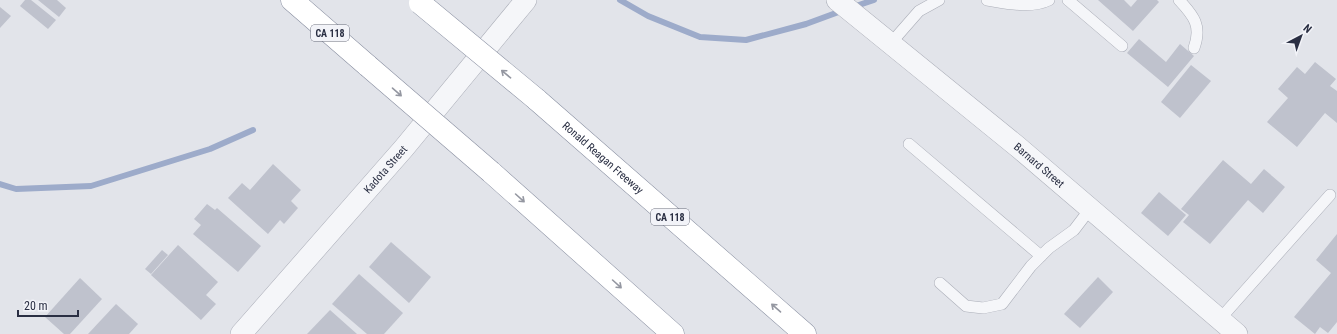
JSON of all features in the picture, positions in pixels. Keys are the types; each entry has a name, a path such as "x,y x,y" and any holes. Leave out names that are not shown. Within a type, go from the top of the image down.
{"highway":[{"name":"CA 118","path":"292,0 673,334"},
{"name":"Ronald Reagan Freeway","path":"419,1 536,99 805,334"}],"street":[{"name":"Kadota Street","path":"241,334 404,148 526,0"},
{"name":"Barnard Street","path":"837,0 1012,142 1237,334"}],"lane":[{"path":"891,43 919,11 939,0"},
{"path":"987,0 1011,4 1042,3 1049,0"},
{"path":"1068,0 1122,46"},
{"path":"1179,0 1190,11 1197,25 1198,38 1194,48"},
{"path":"909,144 1041,256"},
{"path":"1220,319 1330,195"},
{"path":"940,283 966,306 983,308 1002,304 1041,256 1049,248 1074,230 1090,209"}],"building":[{"path":"25,0 31,0 56,20 48,29 20,6"},
{"path":"38,0 57,0 66,8 59,17"},
{"path":"1098,0 1124,0 1131,7 1137,0 1157,0 1159,2 1133,31"},
{"path":"0,7 11,16 0,28"},
{"path":"1139,39 1166,62 1180,44 1194,56 1168,87 1127,53"},
{"path":"1315,62 1336,79 1330,86 1337,91 1337,123 1325,113 1297,147 1267,122 1288,98 1278,89 1297,67 1305,74"},
{"path":"1191,65 1211,81 1180,118 1161,102"},
{"path":"1223,160 1251,184 1264,169 1285,187 1263,213 1248,200 1210,244 1183,222 1189,215 1181,209"},
{"path":"273,164 301,190 291,201 298,208 284,224 280,220 268,234 228,198 242,183 250,190"},
{"path":"1159,192 1186,215 1168,236 1141,213"},
{"path":"207,204 215,210 217,208 261,246 238,272 193,234 201,225 194,219"},
{"path":"1337,234 1337,322 1328,333 1320,327 1315,334 1294,317 1331,273 1316,260"},
{"path":"391,242 431,277 409,303 369,267"},
{"path":"178,245 218,282 206,295 216,304 201,320 151,275"},
{"path":"162,250 168,255 151,274 145,269"},
{"path":"359,274 403,313 384,334 367,334 332,304"},
{"path":"1098,277 1113,292 1080,328 1064,314"},
{"path":"80,278 102,299 70,334 64,334 45,317"},
{"path":"116,304 138,324 129,334 88,334"},
{"path":"330,310 357,334 307,334"}],"waterway":[{"path":"620,0 648,16 700,37 746,40 806,24 844,10"},
{"path":"853,7 874,0"},
{"path":"0,184 16,189 91,186 210,149 253,130"}]}
